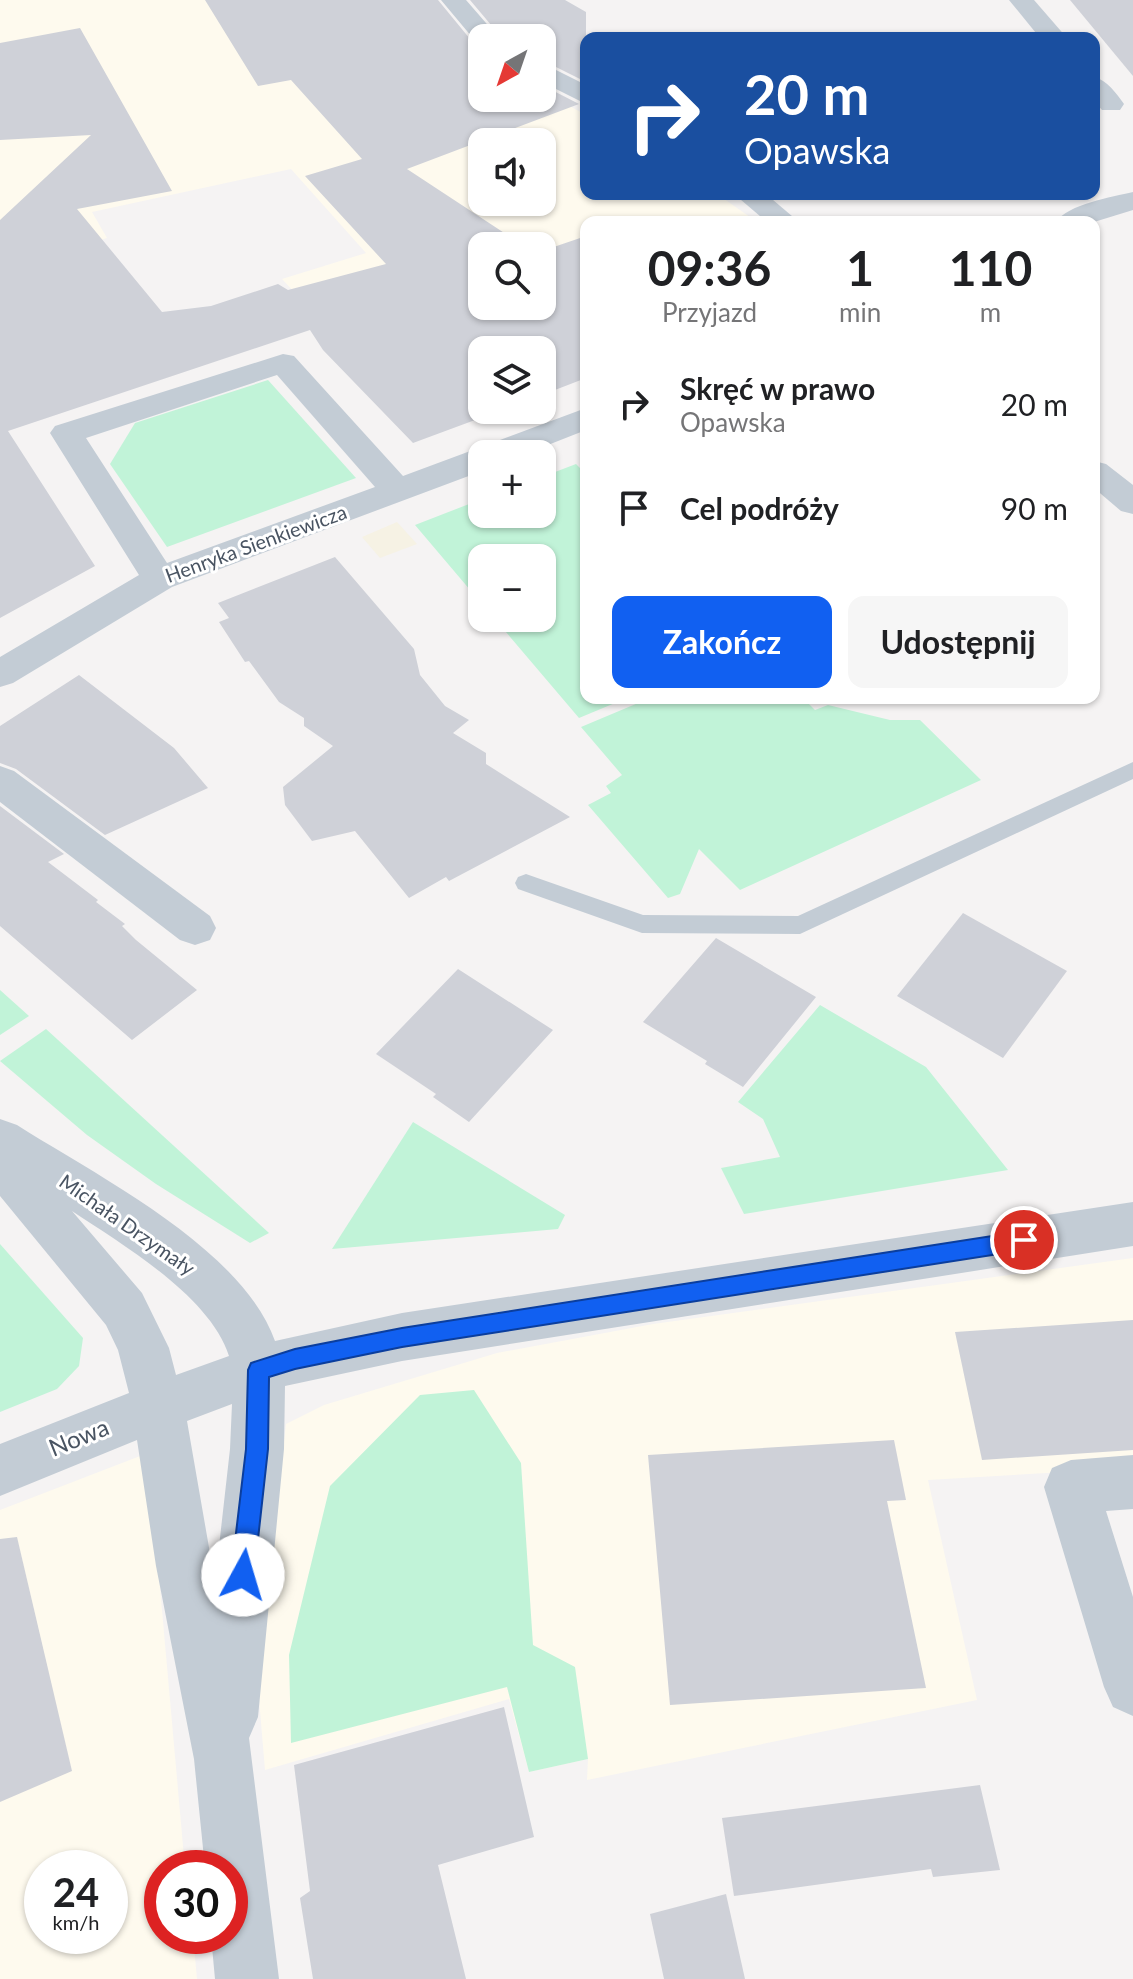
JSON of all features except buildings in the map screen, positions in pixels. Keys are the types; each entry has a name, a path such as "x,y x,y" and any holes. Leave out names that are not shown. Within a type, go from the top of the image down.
{"street":[{"path":"453,0 474,24"},
{"path":"1021,0 1049,32"},
{"path":"556,79 580,93"},
{"path":"756,200 777,216"},
{"path":"1084,216 1133,201"},
{"path":"159,579 67,433 283,363 398,492"},
{"path":"530,440 580,420"},
{"name":"Henryka Sienkiewicza","path":"0,674 159,579 468,464"},
{"path":"1100,476 1133,503"},
{"path":"0,781 195,928"},
{"name":"Michała Drzymały","path":"0,1139 134,1225 204,1280 237,1315 248,1336 259,1370"},
{"name":"Michała Drzymały","path":"0,1161 124,1309 143,1348 158,1406 184,1566 224,1759"},
{"name":"Nowa","path":"0,1470 158,1406 295,1359 402,1337 1133,1224"},
{"path":"247,1979 224,1759 257,1449 259,1370"},
{"path":"1133,1482 1071,1487 1133,1687"}],"lane":[{"path":"526,883 642,924 800,925 1133,770"}],"shaded area":[{"path":"0,0 426,0 468,74 468,112 556,112 556,99 580,112 580,200 726,200 748,216 580,216 580,303 556,305 556,232 468,232 468,315 330,330 282,279 366,253 291,169 92,212 107,238 0,270"},
{"path":"1133,1258 1133,1468 928,1480 977,1700 587,1780 588,1759 529,1772 509,1699 265,1770 257,1675 286,1424 324,1405 497,1353 653,1324"},
{"path":"148,1453 183,1850 144,1850 144,1954 195,1954 197,1979 0,1979 0,1510"}],"green space":[{"path":"268,380 356,478 167,547 110,464 135,423"},
{"path":"576,464 580,468 580,704 613,704 579,718 506,632 556,632 556,544 468,544 468,587 415,525 468,504 468,528 556,528 556,472"},
{"path":"636,704 809,704 815,710 828,705 890,720 920,720 981,780 740,890 699,849 680,894 668,898 588,805 611,793 606,786 622,775 581,727"},
{"path":"0,990 29,1016 0,1035"},
{"path":"820,1005 926,1067 1008,1170 744,1214 721,1168 780,1157 763,1119 738,1102"},
{"path":"46,1029 269,1233 250,1243 156,1184 87,1135 0,1061"},
{"path":"413,1122 565,1215 558,1229 332,1249"},
{"path":"0,1244 83,1338 79,1366 57,1389 0,1412"},
{"path":"474,1390 521,1463 533,1645 575,1667 588,1759 529,1772 507,1687 291,1743 289,1655 330,1486 420,1395"}],"sand":[{"path":"397,522 417,544 380,558 362,537"}],"route":[{"path":"243,1575 257,1449 259,1370 295,1359 402,1337 1024,1240"}]}
